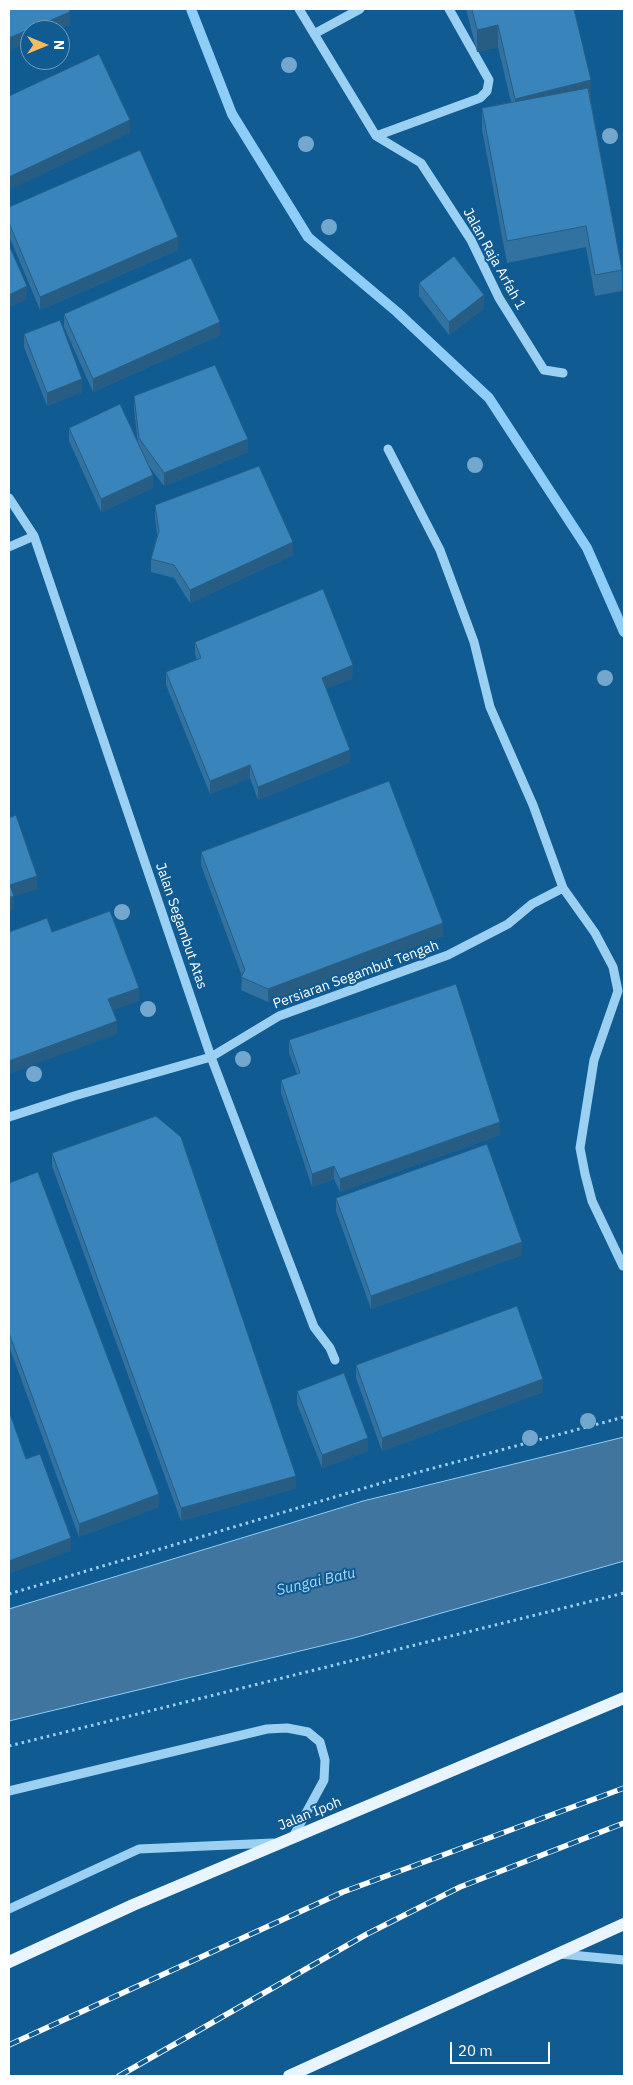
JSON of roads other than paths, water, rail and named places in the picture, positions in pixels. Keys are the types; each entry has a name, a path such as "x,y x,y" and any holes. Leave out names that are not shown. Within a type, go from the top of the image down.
{"main road":[{"name":"Jalan Ipoh","path":"9,1962 133,1905 277,1843 624,1698"},
{"path":"289,2076 624,1924"}],"street":[{"name":"Jalan Raja Arfah 1","path":"299,9 376,136 421,163 471,240 499,298 544,370 563,373"},
{"path":"314,34 360,9"},
{"path":"376,136 480,98 487,91 489,80 449,9"},
{"path":"388,449 440,550 474,642 490,707 532,805 563,888 600,941 613,967 618,991 594,1060 580,1148 592,1201 623,1266"},
{"name":"Jalan Segambut Atas","path":"9,498 34,536 211,1057 314,1327 330,1348 335,1360"},
{"path":"9,547 34,536"},
{"name":"Persiaran Segambut Tengah","path":"9,1117 74,1096 211,1057 279,1016 448,955 508,924 532,904 563,888"},
{"path":"9,1791 267,1729 287,1728 308,1732 320,1742 325,1760 324,1780 293,1837"},
{"path":"9,1909 139,1849 277,1843"},
{"path":"558,1954 624,1960"}],"water":[{"name":"Sungai Batu","path":"624,1437 624,1561 354,1638 9,1721 9,1609 363,1501"}],"waterway":[{"path":"191,9 232,114 308,237 397,312 489,398 587,548 624,632"}],"railway":[{"path":"9,2045 343,1892 624,1788"},
{"path":"119,2076 367,1934 460,1887 624,1823"}]}
